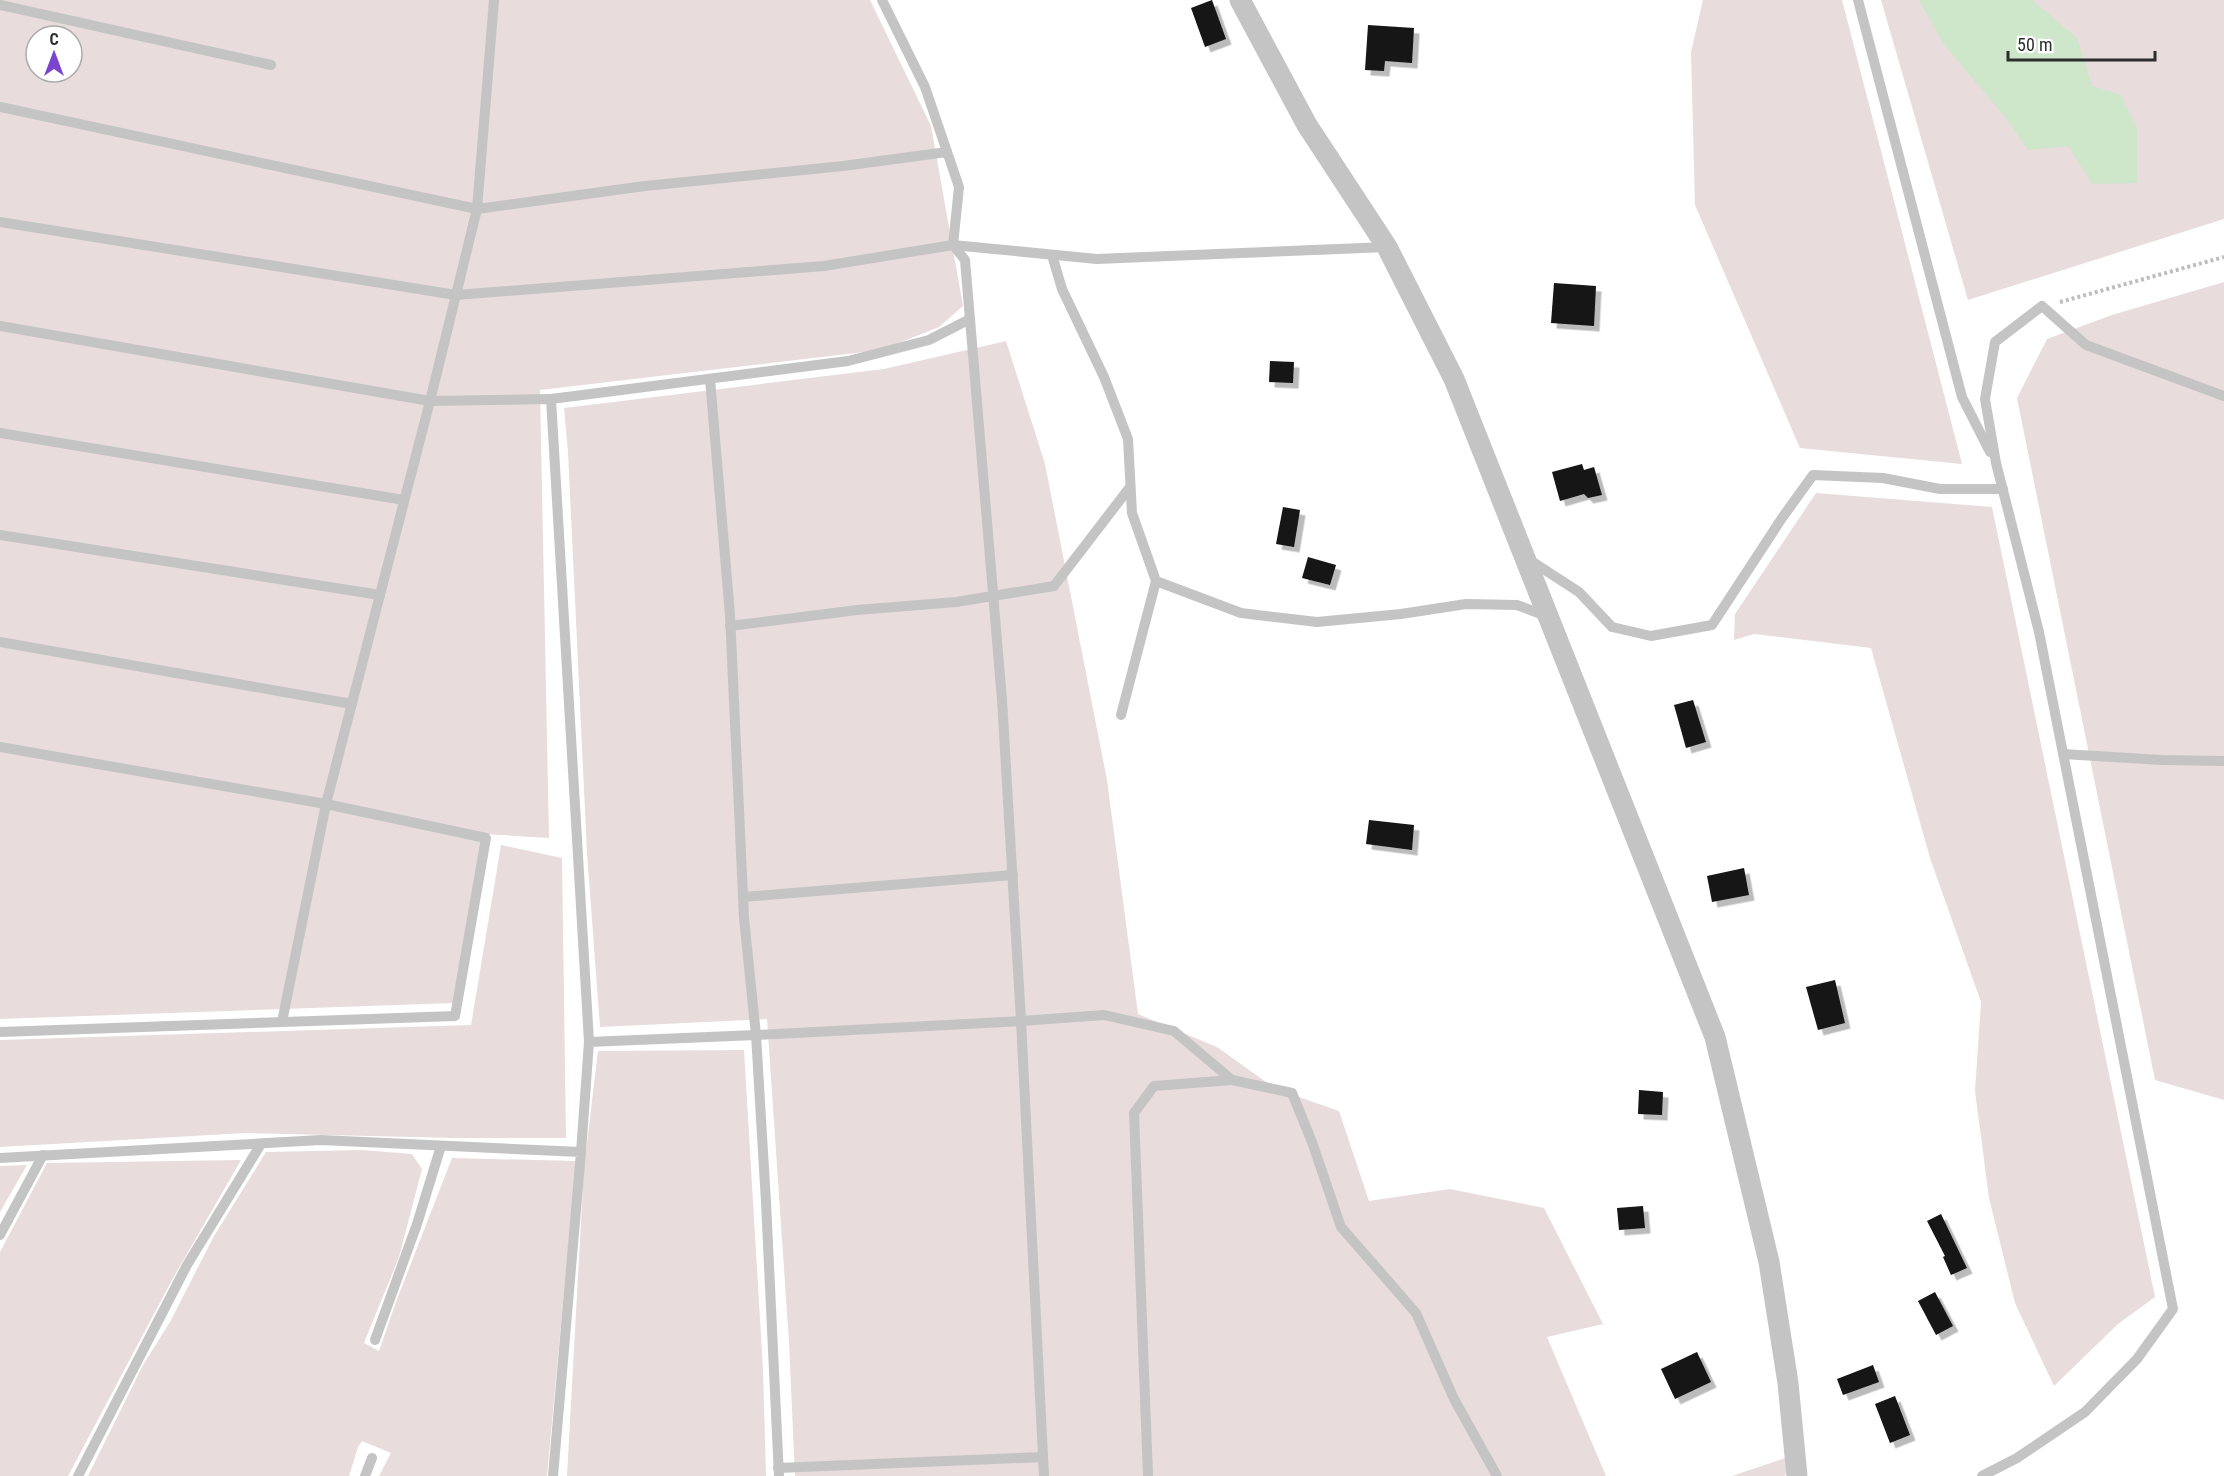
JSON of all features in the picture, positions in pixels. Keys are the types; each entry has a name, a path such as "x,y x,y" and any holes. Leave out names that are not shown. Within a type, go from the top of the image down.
{"street":[{"path":"1240,0 1307,124 1387,247 1454,379 1715,1037 1769,1262 1788,1383 1797,1476"}],"lane":[{"path":"282,1022 326,804 477,209 494,0"},
{"path":"882,0 925,87 959,187 953,245 965,260 993,596 1021,1021 1044,1476"},
{"path":"1858,0 1962,397 1996,463"},
{"path":"0,5 271,65"},
{"path":"0,107 477,209 645,186 843,166 947,152"},
{"path":"0,222 456,295 824,266 953,245 1097,259 1387,247"},
{"path":"1052,255 1062,289 1104,377 1128,439 1132,513 1156,581 1120,715"},
{"path":"1982,1476 2017,1458 2085,1412 2137,1359 2173,1309 2039,632 1996,463 1985,399 1995,342 2042,306 2086,345 2224,396"},
{"path":"0,326 429,401 551,399 848,361 929,340 970,319"},
{"path":"710,379 730,626 743,897 756,1035 778,1472 1043,1457"},
{"path":"551,399 590,1042 554,1476"},
{"path":"0,433 404,500"},
{"path":"1523,556 1580,592 1612,627 1651,636 1712,625 1782,518 1814,476 1883,478 1940,489 2003,489"},
{"path":"730,626 857,610 956,602 1054,586 1130,487"},
{"path":"0,535 380,595"},
{"path":"1156,581 1241,612 1317,622 1401,614 1466,604 1517,605 1547,616"},
{"path":"0,642 352,704"},
{"path":"0,747 326,804 486,838 455,1016 0,1032"},
{"path":"2063,754 2224,761"},
{"path":"743,897 1012,875"},
{"path":"590,1042 1104,1015 1174,1031 1232,1080"},
{"path":"1148,1476 1134,1113 1154,1086 1232,1080 1292,1093 1312,1142 1341,1227 1416,1313 1454,1399 1497,1476"},
{"path":"0,1158 321,1140 581,1152"},
{"path":"78,1476 187,1265 261,1144"},
{"path":"375,1340 417,1224 441,1146"},
{"path":"0,1235 44,1155"},
{"path":"365,1476 372,1458"}],"path":[{"path":"2042,306 2224,257"}],"shaded area":[{"path":"0,0 870,0 931,126 963,306 939,327 881,350 540,390 549,838 485,834 453,1003 0,1019"},
{"path":"1703,0 1842,0 1962,464 1800,448 1695,205 1691,52"},
{"path":"1881,0 2224,0 2224,219 1968,300"},
{"path":"1919,0 2032,0 2077,38 2092,86 2121,95 2137,128 2137,183 2092,184 2068,146 2028,150 2002,113 1945,46"},
{"path":"2224,282 2224,1100 2155,1080 2017,398 2047,339 2112,315"},
{"path":"1006,341 1045,464 1107,780 1138,1014 1217,1047 1276,1089 1339,1111 1369,1201 1450,1189 1544,1208 1603,1324 1547,1337 1606,1476 795,1476 789,1342 767,1019 600,1027 587,853 564,408 884,369"},
{"path":"1816,493 1992,507 2155,1297 2118,1324 2054,1386 2015,1303 1989,1198 1975,1091 1981,1002 1930,858 1871,648 1754,634 1734,640 1735,614"},
{"path":"501,845 562,858 566,1138 245,1133 0,1147 0,1040 471,1025"},
{"path":"744,1050 763,1370 766,1476 567,1476 584,1168 598,1051"},
{"path":"362,1150 412,1154 422,1169 399,1257 364,1343 379,1351 452,1158 576,1161 547,1476 379,1476 391,1453 362,1441 349,1476 88,1476 143,1365 170,1322 214,1236 266,1152"},
{"path":"241,1160 173,1278 68,1476 0,1476 0,1252 47,1163"},
{"path":"27,1165 0,1212 0,1166"},
{"path":"1791,1456 1785,1476 1732,1476"}],"building":[{"path":"1212,0 1226,39 1205,47 1191,8"},
{"path":"1368,25 1414,28 1412,63 1385,61 1384,71 1365,70"},
{"path":"1554,283 1596,286 1594,326 1551,323"},
{"path":"1270,361 1294,362 1293,383 1269,382"},
{"path":"1582,464 1584,470 1594,467 1602,495 1588,498 1584,494 1560,501 1552,472"},
{"path":"1283,507 1300,510 1294,547 1276,544"},
{"path":"1308,557 1336,565 1330,585 1302,578"},
{"path":"1693,700 1706,742 1686,748 1674,705"},
{"path":"1369,820 1414,825 1412,850 1366,844"},
{"path":"1744,868 1749,895 1712,902 1707,876"},
{"path":"1835,980 1845,1023 1818,1030 1806,987"},
{"path":"1639,1090 1663,1092 1662,1115 1638,1114"},
{"path":"1643,1206 1645,1228 1619,1230 1617,1208"},
{"path":"1941,1214 1967,1268 1951,1275 1943,1257 1945,1256 1927,1221"},
{"path":"1935,1292 1953,1326 1936,1335 1918,1301"},
{"path":"1697,1352 1711,1382 1675,1399 1661,1369"},
{"path":"1873,1365 1879,1382 1843,1395 1837,1379"},
{"path":"1895,1396 1910,1435 1890,1443 1875,1404"}]}
